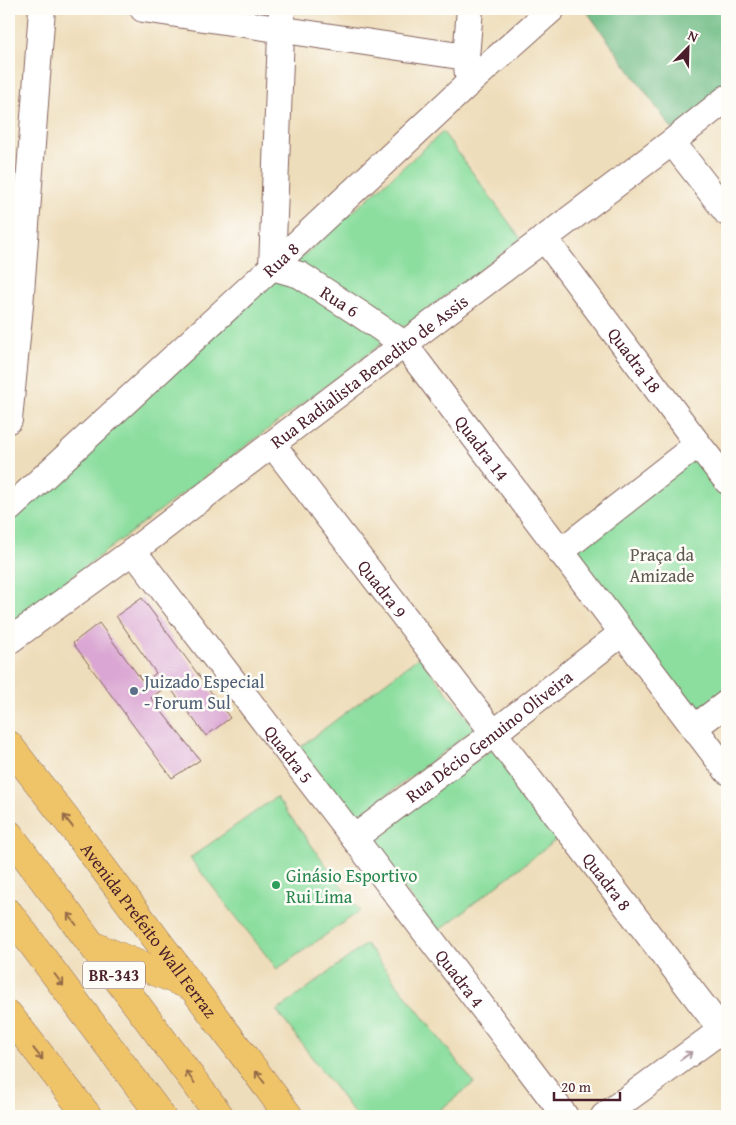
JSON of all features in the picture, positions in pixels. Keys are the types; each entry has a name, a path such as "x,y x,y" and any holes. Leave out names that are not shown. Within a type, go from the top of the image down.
{"main road":[{"name":"Avenida Prefeito Wall Ferraz","path":"9,745 289,1116"},
{"name":"BR-343","path":"9,834 220,1116"},
{"name":"BR-343","path":"9,913 161,1116"},
{"path":"92,945 192,987"},
{"path":"9,1015 88,1116"}],"street":[{"path":"9,420 14,299 42,9"},
{"path":"143,9 281,19 466,58"},
{"path":"469,83 466,58 470,9"},
{"name":"Rua 8","path":"9,509 469,83 552,9"},
{"path":"272,267 281,19"},
{"name":"Rua Radialista Benedito de Assis","path":"9,641 133,551 672,142 727,98"},
{"path":"672,142 727,213"},
{"name":"Quadra 18","path":"544,238 727,481"},
{"name":"Rua 6","path":"272,267 300,275 404,344"},
{"name":"Quadra 14","path":"404,344 727,771"},
{"name":"Quadra 9","path":"272,444 494,733"},
{"path":"560,552 698,444"},
{"name":"Quadra 5","path":"133,551 354,838"},
{"name":"Rua Décio Genuino Oliveira","path":"354,838 494,733 622,633"},
{"path":"694,728 727,703"},
{"name":"Quadra 8","path":"494,733 726,1031"},
{"name":"Quadra 4","path":"354,838 565,1116"},
{"path":"604,1116 726,1031"}],"green space":[{"path":"585,9 727,9 727,87 673,130"},
{"path":"443,132 521,239 9,624 13,513"},
{"name":"Praça da Amizade","path":"699,453 727,490 727,692 697,715 568,552"},
{"path":"419,657 475,728 355,819 299,748"},
{"path":"493,748 561,836 437,932 367,839"},
{"name":"Ginásio Esportivo Rui Lima","path":"276,797 360,911 277,969 190,858"},
{"path":"366,944 474,1083 432,1116 356,1116 277,1011"}],"building":[{"name":"Juizado Especial - Forum Sul","path":"142,598 230,718 206,736 168,685 151,698 200,760 172,778 73,643 99,623 144,683 156,673 116,616"}],"place":[{"name":"Juizado Especial - Forum Sul","path":"134,691"},
{"name":"Ginásio Esportivo Rui Lima","path":"276,885"}]}
